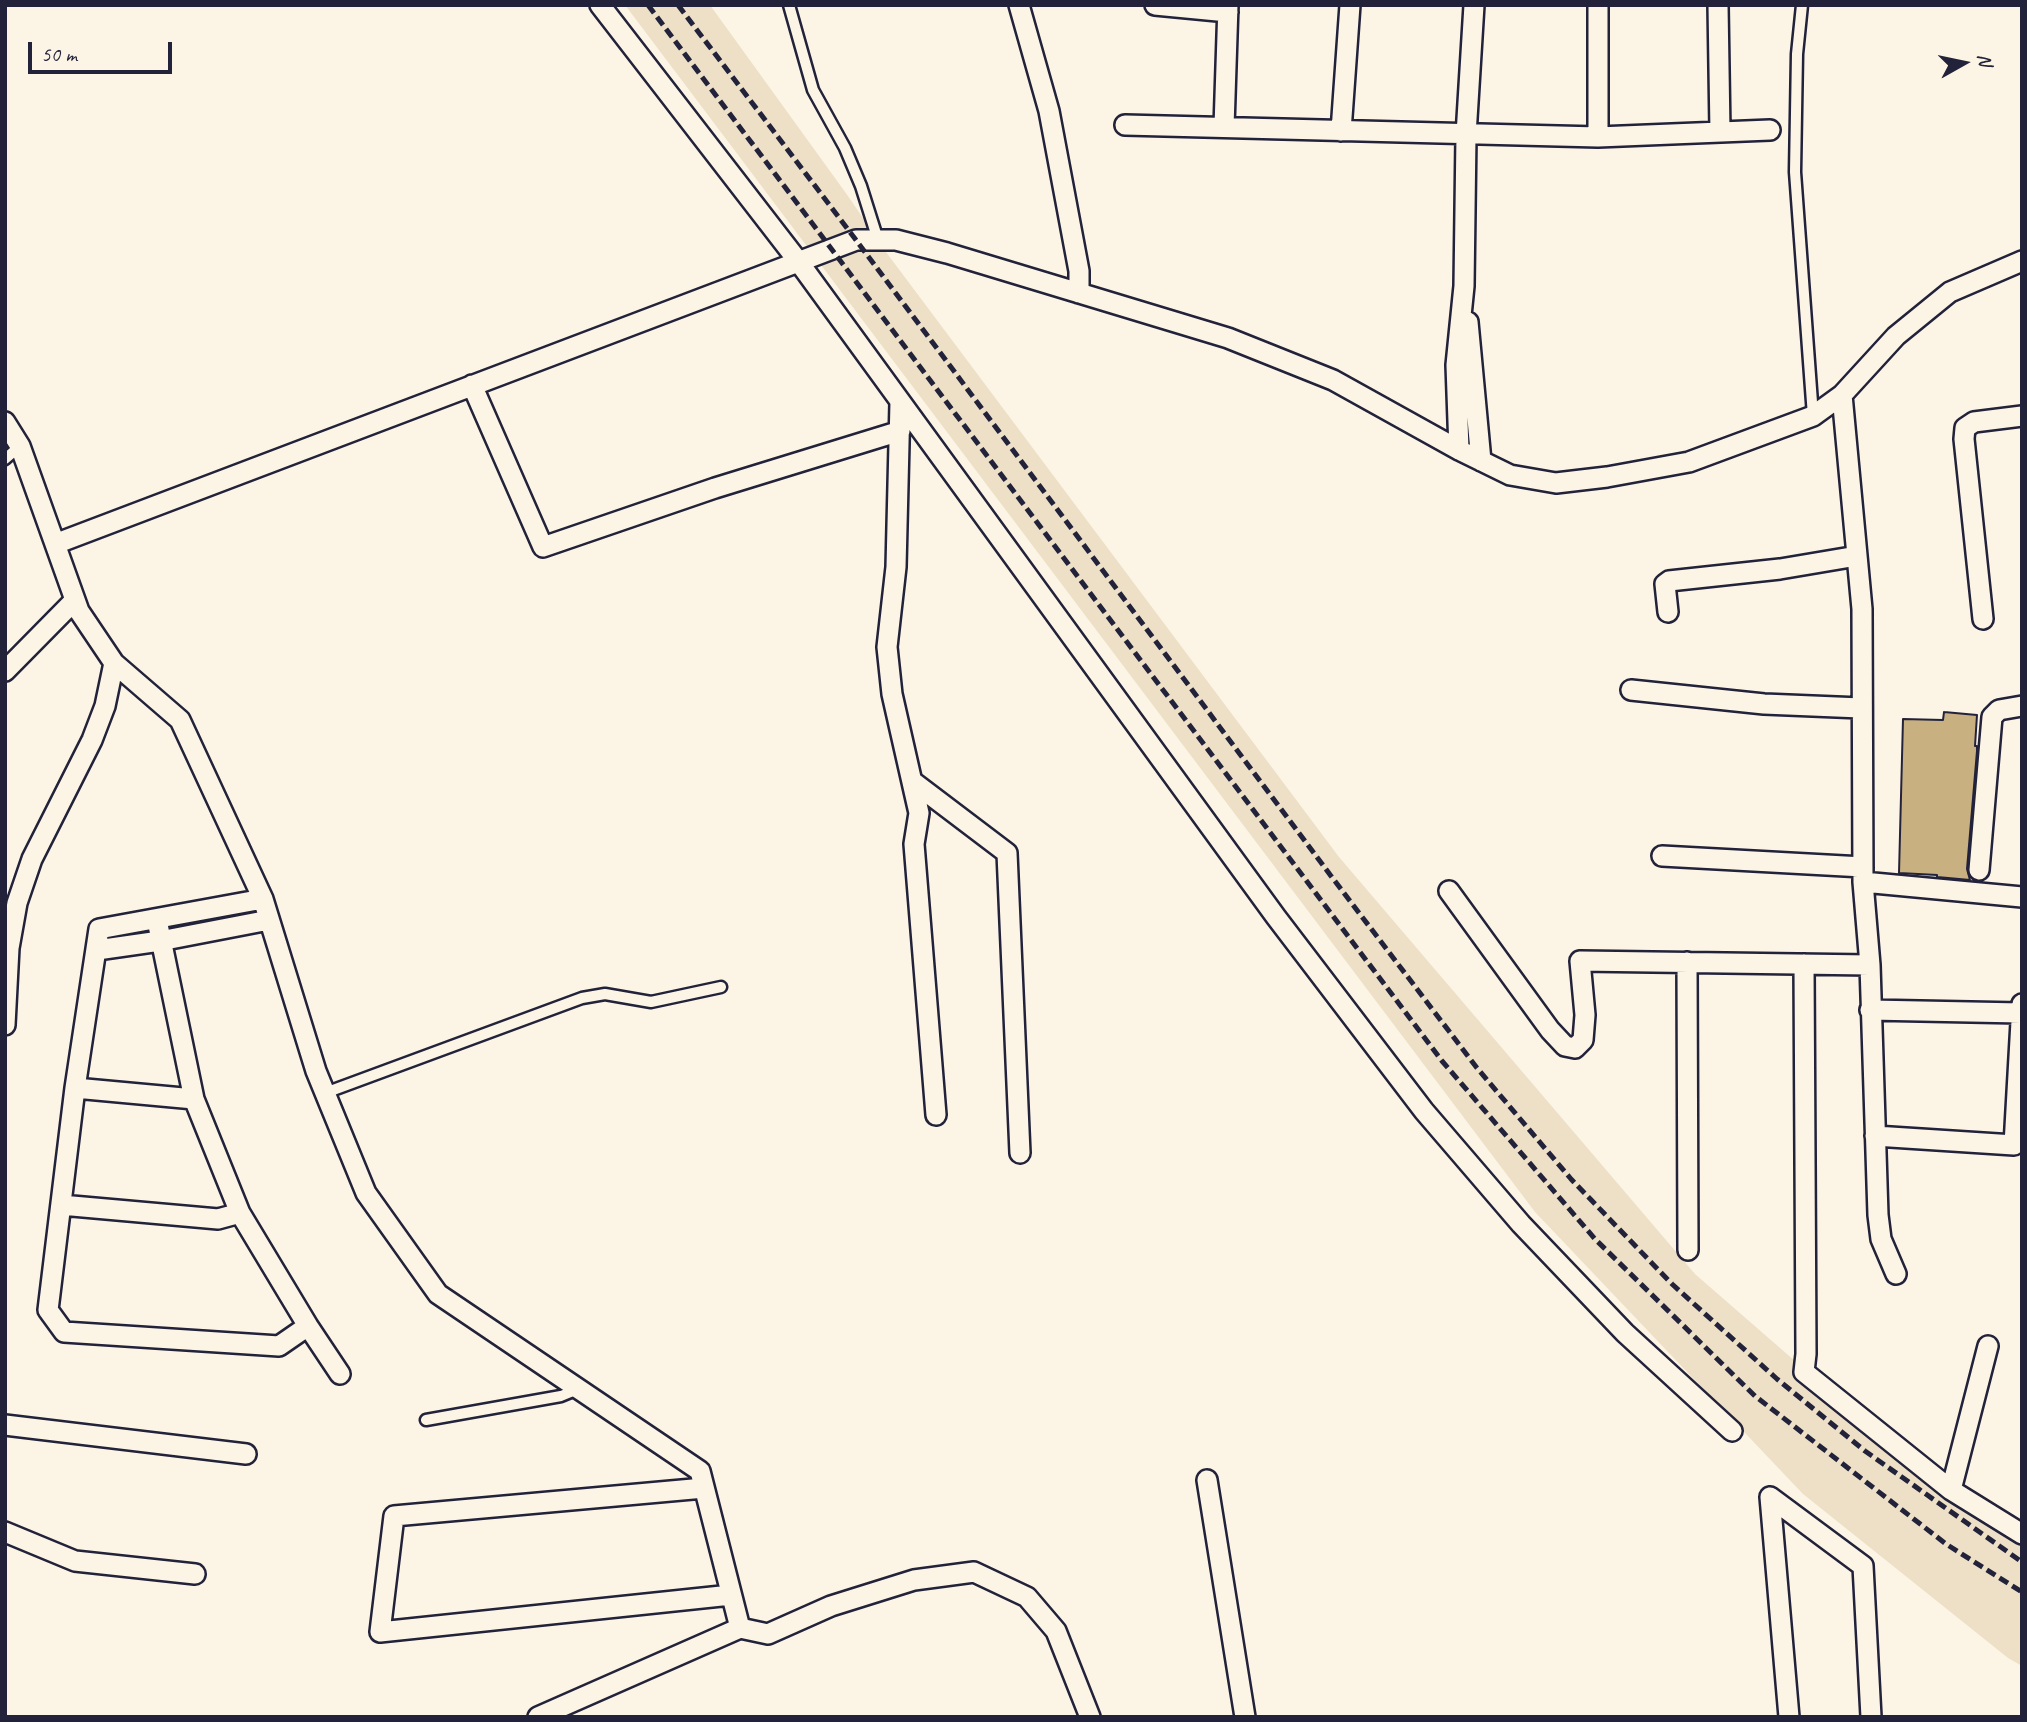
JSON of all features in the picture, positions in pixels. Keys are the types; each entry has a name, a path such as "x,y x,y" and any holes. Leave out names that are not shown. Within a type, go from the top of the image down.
{"street":[{"path":"600,5 798,261 1276,918 1424,1111 1521,1224 1625,1333 1732,1431"},
{"path":"1019,5 1049,111 1079,271 1079,292"},
{"path":"1155,5 1228,9 1224,127"},
{"path":"1341,131 1350,5"},
{"path":"1459,450 1456,365 1464,286 1466,135 1474,5"},
{"path":"1598,5 1598,137"},
{"path":"1718,5 1720,132"},
{"path":"1125,125 1598,137 1770,130"},
{"path":"55,544 856,240 896,240 947,253 1228,338 1333,380 1510,475 1556,483 1689,462 1813,416 1842,395 1896,336 1950,292 2022,261"},
{"path":"1464,286 1481,461"},
{"path":"472,385 543,547 715,488 900,430"},
{"path":"1842,395 1862,609 1863,875 1870,965 1881,1240 1896,1274"},
{"path":"901,402 896,568 887,647 892,694 919,813 914,844 936,1115"},
{"path":"1983,620 1965,428 1974,422 2022,416"},
{"path":"6,427 13,452 55,544 79,611 114,663 180,720 263,899 316,1072 366,1193 438,1294 700,1471 740,1628"},
{"path":"1668,612 1665,584 1670,581 1780,569 1857,556"},
{"path":"5,671 75,600"},
{"path":"5,1025 9,948 17,903 32,859 92,740 105,706 114,663"},
{"path":"1631,690 1764,704 1861,708"},
{"path":"1979,870 1992,717 1999,710 2022,706"},
{"path":"912,781 1007,853 1020,1153"},
{"path":"1662,856 1863,875 2022,897"},
{"path":"1449,891 1550,1030 1565,1046 1575,1048 1583,1040 1585,1015 1580,961 1870,965"},
{"path":"263,899 99,929 75,1088 48,1310 64,1332 279,1346 307,1326"},
{"path":"157,920 194,1099 240,1213 307,1326 340,1374"},
{"path":"97,950 270,920"},
{"path":"1687,962 1688,1250"},
{"path":"1804,964 1804,1372 1951,1490 2022,1534"},
{"path":"1875,1136 2014,1144 2022,1004"},
{"path":"1870,1010 2021,1013"},
{"path":"75,1088 194,1099"},
{"path":"61,1205 218,1219 240,1213"},
{"path":"1951,1490 1988,1346"},
{"path":"5,1424 246,1454"},
{"path":"1207,1480 1245,1717"},
{"path":"704,1488 394,1516 380,1632 731,1595"},
{"path":"1790,1717 1770,1497 1863,1566 1871,1717"},
{"path":"5,1532 75,1561 195,1574"},
{"path":"538,1717 740,1628 768,1634 831,1605 914,1580 974,1572 1027,1597 1056,1630 1090,1717"}],"lane":[{"path":"789,5 813,90 856,173 878,240"},
{"path":"1802,5 1797,54 1795,173 1813,416"},
{"path":"325,1093 582,998 605,994 651,1002 721,987"},
{"path":"426,1420 561,1396 578,1388"}],"shaded area":[{"path":"625,5 710,5 886,252 1339,857 1695,1274 1979,1521 2022,1540 2022,1666 2008,1658 1803,1494 1535,1212"}],"building":[{"path":"1944,712 1977,715 1977,751 1967,869 1970,880 1899,873 1903,719 1943,720"}],"railway":[{"path":"648,5 1442,1061 1595,1239 1755,1396 1946,1544 2022,1592"},
{"path":"678,5 1477,1068 1571,1179 1672,1284 1777,1379 1865,1451 2022,1562"}]}
